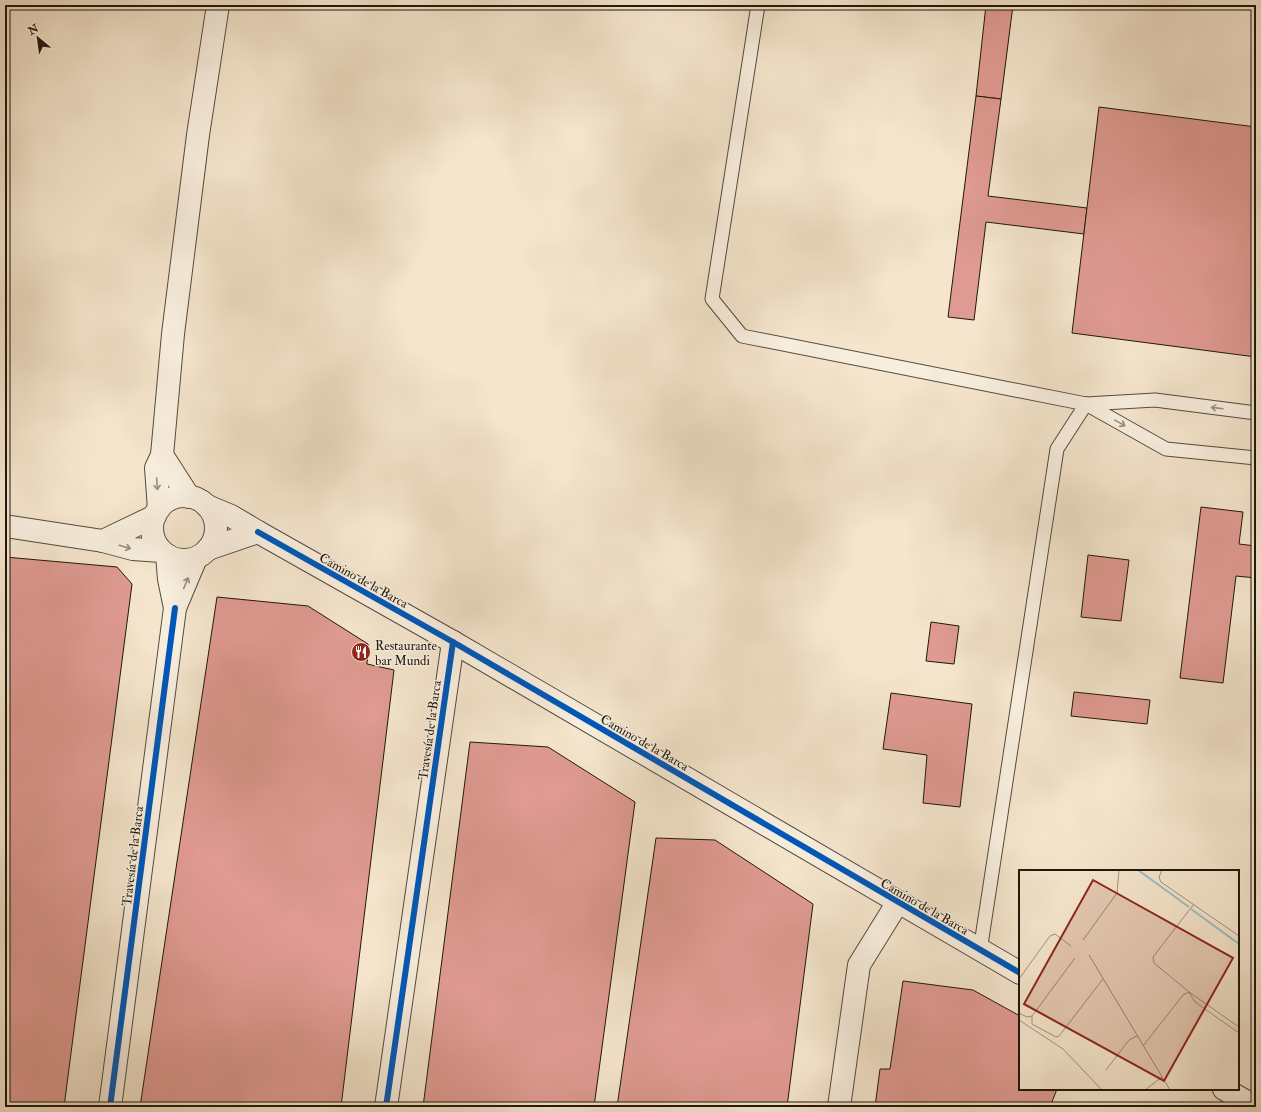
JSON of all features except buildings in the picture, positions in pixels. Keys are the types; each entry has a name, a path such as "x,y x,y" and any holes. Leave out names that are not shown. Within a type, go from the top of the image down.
{"street":[{"path":"157,512 156,468 162,455 173,334 198,135 218,5"},
{"path":"162,455 198,501 213,514 216,524 216,534 212,543 202,553 175,608"},
{"path":"198,501 179,497 170,500 161,506 152,524 153,536 157,546 164,553 174,559 185,560 258,532"},
{"name":"Camino de la Barca","path":"198,501 232,516 453,642 1019,972"},
{"path":"103,541 157,512"},
{"path":"5,526 103,541 133,549 164,553"},
{"path":"164,553 175,608"},
{"name":"Travesía de la Barca","path":"110,1107 175,608"},
{"name":"Travesía de la Barca","path":"386,1107 453,642"},
{"path":"839,1107 859,964 898,902"},
{"path":"1226,1096 1256,1107"}],"lane":[{"path":"758,5 712,299 742,336 1086,404 1155,400 1256,413"},
{"path":"1086,404 1166,449 1256,458"},
{"path":"980,951 1057,449 1086,404"}],"cycle path":[{"path":"258,532 453,642 1019,972"},
{"path":"110,1107 175,608"},
{"path":"386,1107 453,642"}],"place":[{"name":"Restaurante bar Mundi","path":"361,652"}]}
